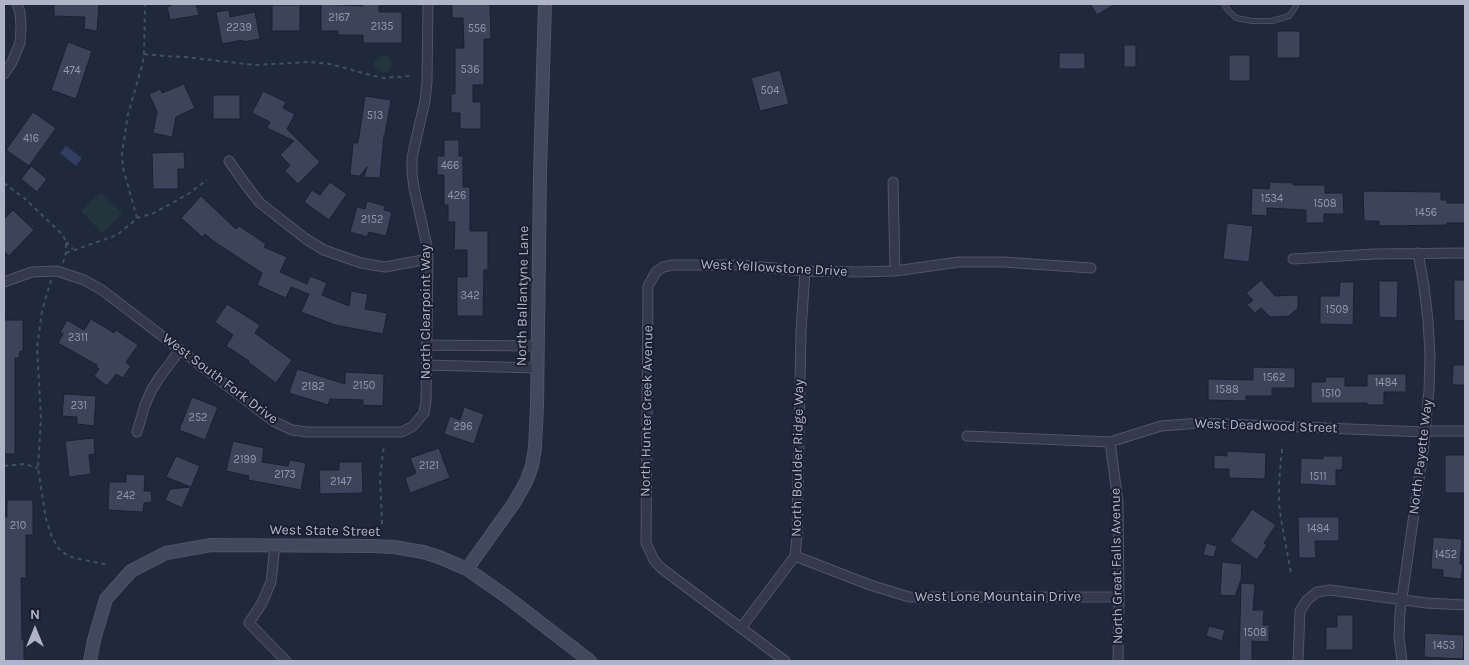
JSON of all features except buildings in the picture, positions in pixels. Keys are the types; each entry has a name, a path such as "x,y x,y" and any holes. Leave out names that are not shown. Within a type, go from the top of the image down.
{"main road":[{"name":"North Ballantyne Lane","path":"467,569 514,503 526,482 532,466 535,448 538,368 540,172 546,4"},
{"name":"West State Street","path":"90,661 106,599 131,571 166,553 210,545 275,545 394,547 439,557 467,569 507,597 590,661"}],"street":[{"path":"4,74 12,62 20,43 20,12 17,4"},
{"name":"North Clearpoint Way","path":"424,413 427,365 428,259 427,246 414,188 412,158 426,91 428,4"},
{"path":"229,161 260,203 324,250 361,263 385,267 428,259"},
{"path":"892,182 895,271"},
{"name":"North Payette Way","path":"1402,661 1399,638 1401,600 1424,444 1429,390 1430,355 1427,312 1418,253"},
{"path":"1293,259 1374,254 1465,253"},
{"name":"West Yellowstone Drive","path":"656,272 663,267 673,264 740,265 805,271 860,272 895,271 959,262 1004,262 1091,268"},
{"name":"North Boulder Ridge Way","path":"741,628 794,556 797,538 801,330 805,271"},
{"name":"West South Fork Drive","path":"4,282 32,272 84,280 102,290 273,421 292,430 307,432 402,432 413,426 424,413"},
{"name":"North Hunter Creek Avenue","path":"656,272 648,286 646,534 649,552 661,568 741,628"},
{"path":"427,345 538,346"},
{"path":"137,432 151,391 180,350"},
{"path":"427,365 538,368"},
{"name":"West Deadwood Street","path":"967,436 1110,442 1161,426 1201,423 1424,432 1465,431"},
{"name":"North Great Falls Avenue","path":"1110,442 1118,502 1118,661"},
{"path":"275,545 271,582 262,603 249,623 286,661"},
{"name":"West Lone Mountain Drive","path":"794,556 870,585 909,597 1119,597"},
{"path":"1298,661 1300,611 1307,600 1317,592 1330,590 1401,600 1465,604"},
{"path":"741,628 784,661"}],"lane":[{"path":"1224,4 1236,18 1252,21 1272,21 1289,16 1296,4"}],"path":[{"path":"137,218 123,168 122,153 128,114 139,80 144,54 145,4"},
{"path":"144,54 255,65 323,63 384,78 410,76"},
{"path":"66,253 117,234 137,218 154,213 188,194 206,180"},
{"path":"4,184 24,198 63,234 66,242 66,253 63,263"},
{"path":"66,242 73,250"},
{"path":"54,275 42,311 37,348 41,418 38,468 46,519 58,548 68,556 109,564"},
{"path":"382,524 380,466 384,444"},
{"path":"1282,449 1279,482 1281,519 1291,573"},
{"path":"4,466 24,464 38,468"}],"shaded area":[{"path":"383,55 389,58 392,64 389,70 383,73 377,70 374,64 377,58"},
{"path":"101,192 122,213 102,233 81,211"}],"water":[{"path":"66,146 82,158 76,166 60,153"}]}
